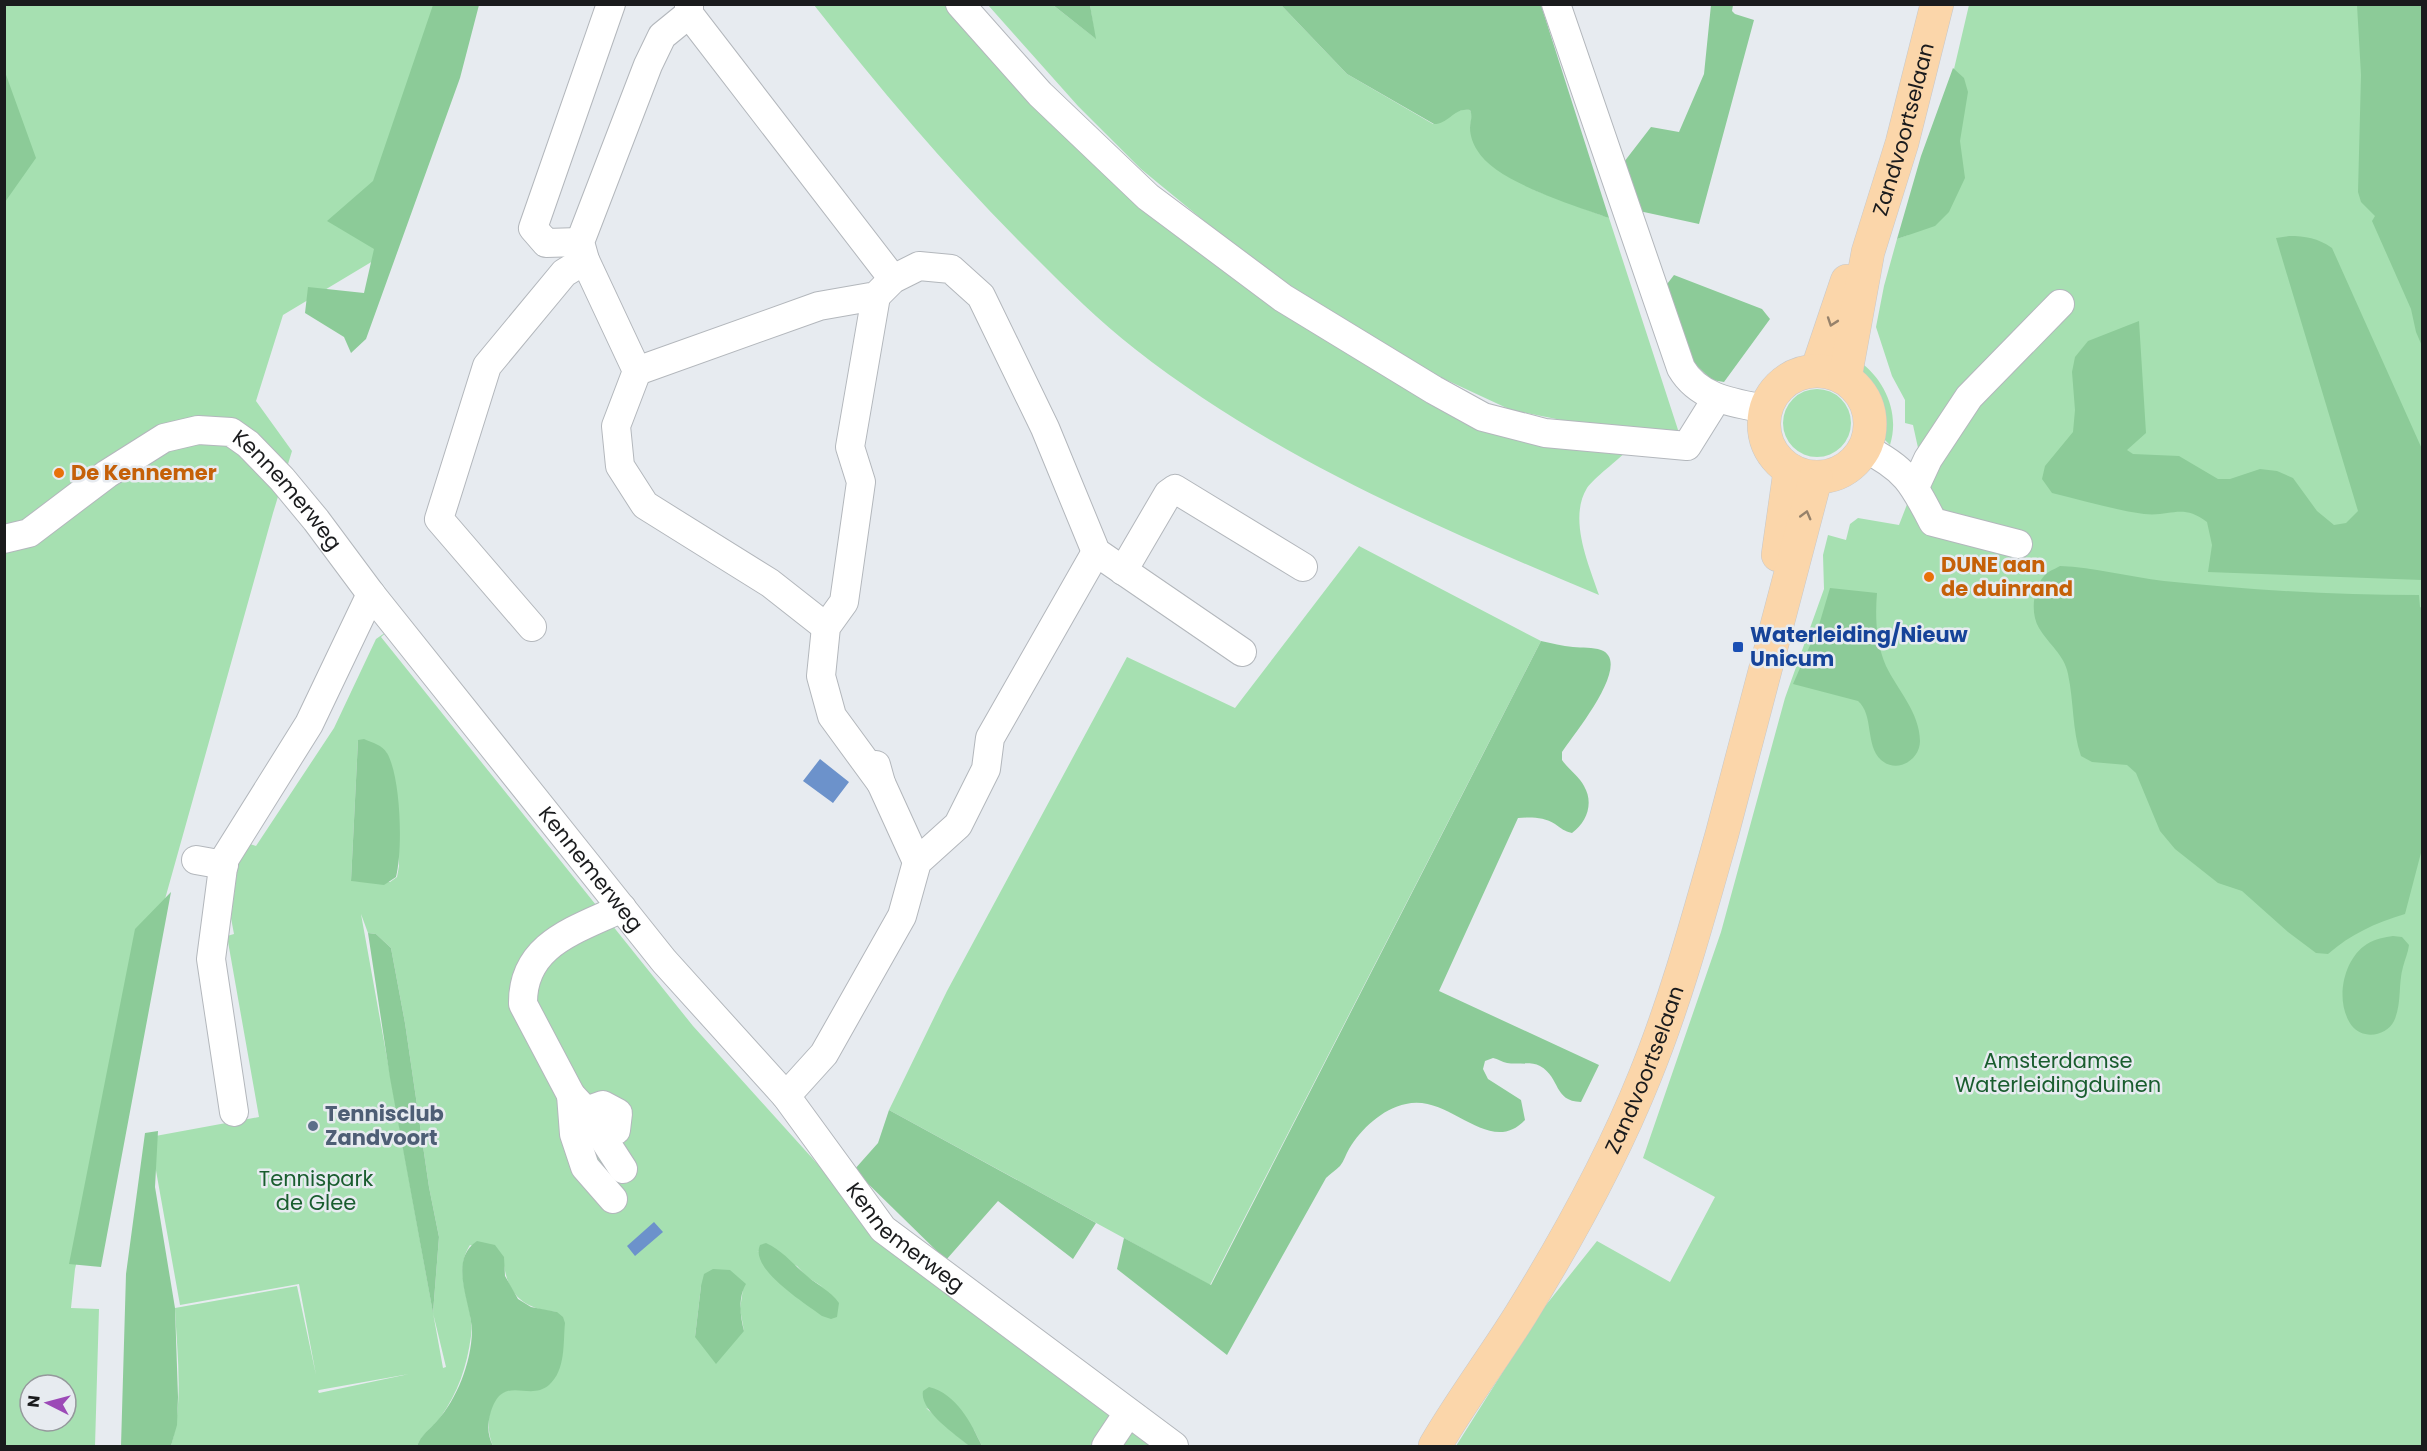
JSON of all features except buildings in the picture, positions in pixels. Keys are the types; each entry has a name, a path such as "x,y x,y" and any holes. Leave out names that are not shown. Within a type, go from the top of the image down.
{"main road":[{"name":"Zandvoortselaan","path":"1831,374 1902,143 1937,4"},
{"path":"1802,373 1831,374 1862,396 1868,409 1870,430 1864,448 1846,469 1835,474 1803,474 1780,462 1771,452 1764,427 1766,409 1774,392 1789,379 1802,373"},
{"name":"Zandvoortselaan","path":"1435,1446 1558,1253 1645,1077 1674,998 1760,694 1803,474"},
{"name":"Zandvoortselaan","path":"1421,1446 1454,1414"}],"street":[{"path":"582,251 546,243 533,228 611,4"},
{"path":"960,4 1040,94 1148,197 1282,298 1483,417 1545,433 1687,446 1717,398"},
{"path":"1556,4 1681,368 1688,380 1701,391 1717,398 1766,409"},
{"path":"532,627 439,519 487,366 582,251 648,65 662,36 689,9 885,288 850,447 861,482 844,602 826,627 821,676 832,716 854,721 870,747 880,783 917,862"},
{"path":"582,251 637,371 616,426 620,466 645,505 770,583 826,627"},
{"path":"637,371 819,306 885,288 919,266 951,269 981,296 1045,428 1096,552 1242,652"},
{"path":"1916,487 1928,459 1969,397 2060,304"},
{"name":"Kennemerweg","path":"4,539 29,533 107,474 164,438 198,430 231,432 248,444 316,520 371,594 664,961 786,1096 883,1228 1174,1446"},
{"path":"1864,448 1889,460 1916,487 1933,522 2018,544"},
{"path":"1123,571 1168,494 1175,489 1303,567"},
{"path":"786,1096 824,1054 902,916 917,862 958,825 986,769 990,738 1096,552"},
{"path":"234,1112 211,959 210,863 224,860 309,724 371,594"},
{"path":"613,1199 585,1167 573,1134 579,1103 523,1004 523,988 530,966 559,937 622,908"},
{"path":"579,1103 603,1105 618,1113 616,1130 601,1135 623,1169"},
{"path":"1106,1446 1128,1413"}],"green space":[{"path":"5,5 467,5 388,252 283,315 256,401 292,451 160,917 75,1269 71,1308 99,1309 95,1446 5,1446"},
{"path":"433,5 479,5 460,78 366,339 351,353 344,337 305,313 308,287 364,293 374,249 327,221 373,181"},
{"path":"814,5 959,5 1103,157 1399,379 1628,450 1590,484 1582,500 1579,514 1582,542 1599,595 1418,516 1300,457 1243,424 1188,388 1135,349 1071,293 976,197 893,103"},
{"path":"988,5 1053,5 1095,38 1090,5 1281,5 1347,74 1433,124 1460,110 1470,110 1472,115 1470,129 1534,190 1609,218 1681,439 1581,424 1511,410 1399,358 1248,257 1141,169 1078,106"},
{"path":"1053,5 1090,5 1096,39"},
{"path":"1281,5 1541,5 1609,218 1517,182 1486,162 1472,139 1470,110 1460,111 1434,124 1347,74"},
{"path":"1711,5 1733,5 1732,11 1735,14 1754,20 1699,224 1630,209 1624,162 1651,127 1679,132 1704,74"},
{"name":"Amsterdamse Waterleidingduinen","path":"1969,5 2422,5 2422,1446 1456,1446 1542,1310 1597,1241 1670,1282 1715,1197 1643,1158 1721,932 1785,698 1824,589 1823,555 1828,535 1846,540 1850,524 1858,518 1899,525 1922,466 1913,425 1905,423 1905,400 1892,376 1876,327 1897,239 1908,235 1954,69"},
{"path":"2357,5 2422,5 2422,346 2411,309 2372,221 2375,216 2361,202 2358,192 2361,75"},
{"path":"1953,68 1964,78 1968,92 1960,141 1965,178 1949,212 1935,226 1897,239 1921,156"},
{"path":"5,72 36,158 5,202"},
{"path":"2289,236 2311,238 2332,248 2422,449 2422,580 2208,572 2212,545 2207,522 2198,516 2183,512 2144,514 2110,507 2052,493 2042,479 2045,466 2073,432 2075,410 2072,372 2075,357 2088,341 2139,321 2146,433 2127,450 2133,454 2179,456 2218,479 2230,479 2260,469 2277,471 2293,478 2317,511 2334,525 2346,523 2358,511 2276,238"},
{"path":"1674,275 1762,309 1770,319 1724,382 1712,380 1692,361 1664,288"},
{"path":"1859,361 1876,378 1888,398 1893,421 1890,445 1880,435 1876,406 1861,380"},
{"path":"1817,389 1830,391 1841,399 1849,410 1851,423 1849,436 1841,447 1830,455 1817,457 1804,455 1793,447 1785,436 1783,423 1785,410 1793,399 1804,391"},
{"path":"1359,546 1541,641 1210,1285 889,1110 947,991 1127,657 1235,708"},
{"path":"2060,566 2164,581 2228,587 2323,593 2419,595 2422,608 2422,849 2405,914 2364,930 2328,954 2316,953 2288,932 2242,891 2218,883 2175,849 2160,831 2136,773 2127,765 2092,762 2081,756 2066,667 2060,655 2039,628 2034,615 2035,594 2040,581 2047,573"},
{"path":"1830,588 1877,593 1877,630 1880,648 1886,666 1912,711 1919,731 1919,748 1912,759 1906,763 1894,766 1887,764 1876,754 1866,714 1858,701 1793,684 1819,625"},
{"name":"Tennispark de Glee","path":"389,630 381,637 693,1026 850,1200 948,1295 1111,1415 1090,1446 982,1446 974,1430 926,1408 969,1446 493,1446 489,1431 492,1406 501,1394 508,1390 533,1390 557,1312 525,1303 512,1289 503,1257 470,1245 463,1268 471,1324 467,1358 452,1399 417,1446 171,1446 179,1395 175,1308 297,1286 316,1375 299,1284 180,1305 150,1137 259,1117 227,936 234,934 231,918 241,841 256,846 334,728 376,639","holes":["358,740 386,752 391,765 398,808 399,866 397,877 390,882 351,881","361,914 368,933 376,934 391,948 405,1023 429,1187 439,1237 433,1313","757,1251 797,1266 807,1277 823,1287","701,1286 743,1289 740,1309 744,1331 695,1337","433,1314 446,1367 443,1368","409,1374 319,1393 319,1390"]},
{"path":"1541,641 1569,647 1598,649 1609,657 1610,669 1606,683 1588,715 1562,752 1562,760 1580,779 1587,792 1589,805 1587,812 1582,823 1572,833 1546,820 1518,818 1439,991 1599,1065 1581,1102 1566,1098 1547,1071 1540,1066 1507,1063 1493,1058 1485,1061 1483,1069 1488,1079 1521,1100 1525,1120 1511,1130 1497,1132 1483,1129 1438,1107 1422,1103 1397,1107 1373,1121 1354,1142 1340,1166 1326,1178 1227,1355 1117,1269 1124,1238 1211,1285"},
{"path":"364,739 380,746 387,753 392,764 398,796 400,850 398,865 396,877 384,885 351,881 358,740"},
{"path":"171,892 101,1267 69,1264 135,929"},
{"path":"368,933 376,934 391,948 405,1023 429,1187 439,1237 433,1313 390,1078"},
{"path":"2393,936 2402,937 2409,945 2396,1014 2391,1026 2386,1030 2368,1035 2352,1026 2346,1016 2343,993 2347,970 2352,960 2367,944"},
{"path":"889,1110 1096,1223 1073,1259 998,1201 946,1260 854,1170 878,1143"},
{"path":"158,1131 155,1187 175,1308 177,1425 171,1446 121,1446 126,1274 145,1133"},
{"path":"477,1241 495,1245 504,1257 505,1276 518,1299 531,1307 557,1312 563,1317 564,1347 561,1364 554,1379 541,1390 516,1390 501,1394 495,1402 489,1419 488,1431 493,1446 417,1446 451,1402 466,1368 472,1332 462,1271 468,1250"},
{"path":"766,1243 828,1291 839,1303 837,1317 831,1319 822,1316 770,1275 759,1254 760,1245"},
{"path":"713,1269 730,1270 746,1284 740,1307 744,1331 716,1364 695,1337 704,1274"},
{"path":"929,1387 948,1396 962,1410 982,1446 969,1446 932,1414 923,1398 923,1391"},
{"path":"1133,1430 1150,1446 1120,1446"}],"water":[{"path":"820,759 849,782 833,803 803,781"},
{"path":"654,1222 663,1232 635,1256 627,1246"}],"place":[{"name":"De Kennemer","path":"59,473"},
{"name":"DUNE aan de duinrand","path":"1929,577"},
{"name":"Waterleiding/Nieuw Unicum","path":"1738,647"},
{"name":"Tennisclub Zandvoort","path":"313,1126"}]}
